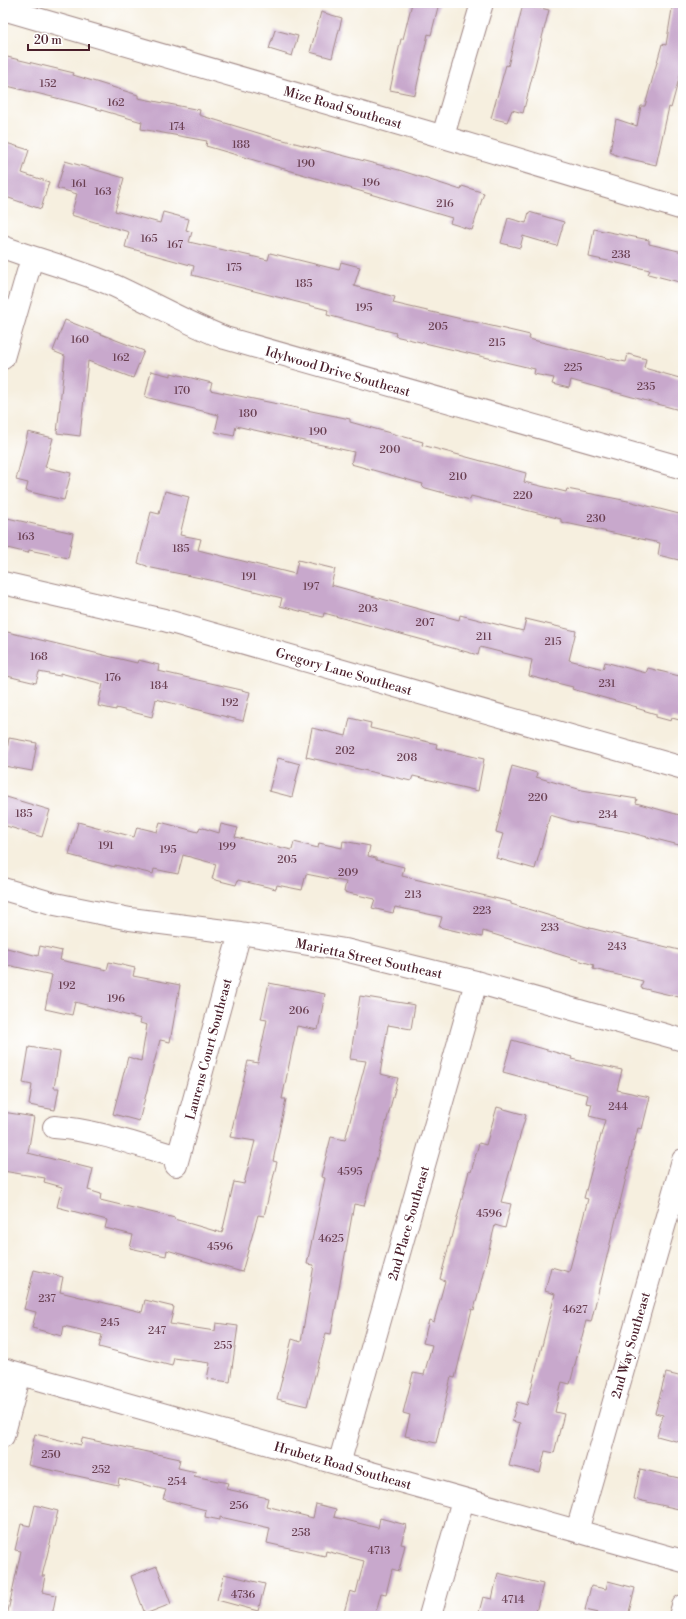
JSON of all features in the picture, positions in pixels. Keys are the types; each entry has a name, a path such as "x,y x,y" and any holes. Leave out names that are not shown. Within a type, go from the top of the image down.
{"street":[{"path":"443,136 482,3"},
{"name":"Mize Road Southeast","path":"3,10 443,136 683,209"},
{"name":"Idylwood Drive Southeast","path":"3,247 32,258 82,272 116,286 176,317 225,338 683,468"},
{"path":"3,358 32,258"},
{"name":"Gregory Lane Southeast","path":"3,583 164,620 683,768"},
{"name":"Marietta Street Southeast","path":"3,889 55,904 130,919 240,932 345,950 476,982 683,1040"},
{"name":"Laurens Court Southeast","path":"54,1128 73,1129 96,1134 177,1161 240,932"},
{"name":"2nd Place Southeast","path":"339,1464 476,982"},
{"name":"2nd Way Southeast","path":"577,1531 683,1160"},
{"path":"3,1436 11,1372"},
{"name":"Hrubetz Road Southeast","path":"11,1372 683,1562"},
{"path":"430,1616 463,1500"},
{"path":"680,1616 683,1606"}],"building":[{"path":"412,3 439,3 431,35 428,34 415,95 390,90 401,39 403,39"},
{"path":"673,3 683,3 683,64 671,108 669,107 656,165 618,156 610,152 616,119 637,126 641,106 645,106 662,44 666,45"},
{"path":"523,4 549,10 523,113 512,110 507,122 491,118 506,65 508,66"},
{"path":"321,12 342,18 332,58 310,52"},
{"path":"275,30 298,36 292,56 269,49"},
{"path":"3,56 74,73 73,75 138,95 138,98 200,110 199,115 268,136 399,170 461,190 462,186 484,193 472,230 450,223 452,218 206,146 207,141 141,129 142,122 77,103 3,85"},
{"path":"3,142 29,150 22,173 49,182 41,209 3,196"},
{"path":"65,161 124,178 115,211 160,223 163,212 189,219 186,230 192,232 189,242 268,260 270,253 339,270 341,262 360,267 354,286 395,297 393,303 530,335 529,339 611,359 626,362 628,354 646,359 644,368 683,379 683,411 571,380 569,388 552,384 554,378 534,374 535,369 395,336 396,333 327,315 328,310 192,275 194,266 125,247 129,232 71,215 77,194 57,188"},
{"path":"529,212 564,222 557,246 523,236 520,248 501,243 508,218 526,223"},
{"path":"594,229 649,240 649,244 683,252 683,283 648,274 650,270 589,257"},
{"path":"65,320 144,351 133,378 88,361 80,436 57,433 65,356 53,351"},
{"path":"151,371 171,376 171,373 212,383 210,390 350,419 350,422 423,442 422,445 526,473 524,482 566,492 567,489 628,501 683,515 683,543 679,560 658,555 660,543 561,522 561,519 471,496 470,500 422,487 423,484 351,464 354,452 236,426 234,436 215,432 219,415 145,397"},
{"path":"28,432 53,438 45,467 71,473 64,500 26,491 28,483 16,480"},
{"path":"165,491 189,497 180,535 201,539 198,550 295,574 298,560 335,569 331,585 459,620 460,615 523,631 526,619 576,631 569,660 603,669 605,662 646,673 648,668 683,677 683,721 672,718 671,721 656,717 656,714 636,708 637,707 572,689 573,687 529,676 532,660 480,647 478,655 324,613 323,617 280,606 282,598 210,580 147,567 138,563 151,512 159,514"},
{"path":"3,517 73,533 68,558 29,550 28,553 3,547"},
{"path":"3,631 137,663 138,660 159,665 158,671 250,692 243,721 156,699 152,717 116,708 116,710 98,706 103,684 60,673 60,676 39,672 36,683 3,675"},
{"path":"350,718 371,723 370,728 437,744 436,748 484,759 478,791 413,776 411,781 306,757 312,728 346,736"},
{"path":"9,738 37,743 32,771 4,766"},
{"path":"278,758 300,764 292,797 269,791"},
{"path":"512,766 537,773 536,777 582,790 637,799 636,803 683,816 683,846 624,831 574,822 550,815 535,869 496,858 503,834 496,832"},
{"path":"3,796 50,810 42,837 3,825"},
{"path":"78,822 134,837 137,827 157,832 160,822 198,832 200,827 219,833 221,824 238,828 235,837 292,850 294,842 318,848 319,843 342,848 343,841 370,846 368,856 376,858 376,860 404,867 402,876 511,902 511,904 590,928 683,951 683,998 641,988 643,981 593,969 594,965 483,931 482,937 439,927 442,917 395,907 393,913 372,908 375,899 344,892 346,882 306,874 302,890 277,885 276,889 238,880 236,885 212,879 216,864 183,855 178,874 154,869 153,874 115,865 115,867 69,855"},
{"path":"40,946 62,951 60,960 107,970 109,962 135,968 133,976 180,985 170,1042 160,1040 139,1121 113,1114 128,1057 141,1061 147,1025 140,1023 141,1019 75,1002 72,1015 45,1009 52,975 3,964 3,947 38,956"},
{"path":"269,983 325,994 318,1030 297,1026 282,1099 286,1099 273,1161 277,1162 264,1216 258,1215 242,1272 167,1250 166,1256 130,1248 133,1235 105,1228 107,1220 57,1207 62,1187 44,1182 45,1178 3,1171 3,1112 34,1117 28,1153 93,1169 88,1190 101,1194 100,1200 175,1218 174,1219 222,1233 234,1182 244,1184 255,1141 230,1137 248,1061 258,1063 267,1020 261,1019"},
{"path":"360,996 415,1005 411,1029 388,1025 380,1074 398,1078 364,1206 354,1204 331,1334 326,1333 307,1406 277,1399 292,1339 301,1342 314,1265 307,1264 325,1178 321,1177 331,1137 345,1140 366,1061 350,1059"},
{"path":"512,1040 572,1057 571,1059 622,1070 617,1090 650,1097 642,1129 638,1128 591,1322 586,1321 570,1384 562,1382 555,1412 564,1414 554,1453 545,1451 540,1473 509,1466 520,1423 512,1421 517,1402 527,1405 544,1338 555,1294 545,1291 551,1267 569,1272 588,1199 584,1198 605,1120 589,1116 592,1104 586,1103 588,1095 503,1072"},
{"path":"29,1047 60,1052 54,1088 59,1088 55,1110 29,1105 32,1085 23,1083"},
{"path":"497,1107 526,1115 501,1202 511,1204 505,1228 495,1225 455,1378 451,1377 436,1443 405,1436 410,1415 403,1413 413,1373 424,1375 432,1345 423,1343 429,1320 434,1322 445,1281 440,1279 469,1171 471,1172 479,1143 486,1145"},
{"path":"34,1270 63,1277 60,1292 142,1312 145,1300 174,1307 170,1324 215,1331 216,1323 238,1326 230,1382 207,1379 210,1363 174,1358 172,1366 99,1347 102,1335 64,1326 62,1336 32,1328 36,1312 24,1309"},
{"path":"666,1373 683,1377 683,1443 657,1436 663,1415 655,1413"},
{"path":"35,1434 81,1445 82,1438 180,1459 178,1468 196,1472 194,1476 228,1483 226,1489 268,1498 266,1506 313,1518 316,1504 336,1509 334,1517 378,1528 380,1518 406,1525 401,1544 405,1545 399,1571 392,1569 386,1594 381,1593 375,1616 343,1616 350,1591 356,1593 364,1561 326,1551 325,1556 267,1543 270,1528 220,1517 220,1520 205,1517 206,1510 163,1499 166,1490 119,1478 118,1485 28,1465"},
{"path":"640,1469 683,1479 683,1510 634,1499"},
{"path":"35,1505 58,1511 42,1576 45,1576 42,1592 56,1595 52,1616 7,1616 21,1551 15,1550 21,1524 30,1526"},
{"path":"157,1566 171,1604 145,1614 131,1576"},
{"path":"498,1573 543,1584 535,1616 478,1616 483,1597 492,1599"},
{"path":"224,1574 265,1584 258,1611 217,1600"},
{"path":"608,1581 635,1588 628,1616 598,1616 599,1613 585,1610 591,1586 606,1589"}]}
